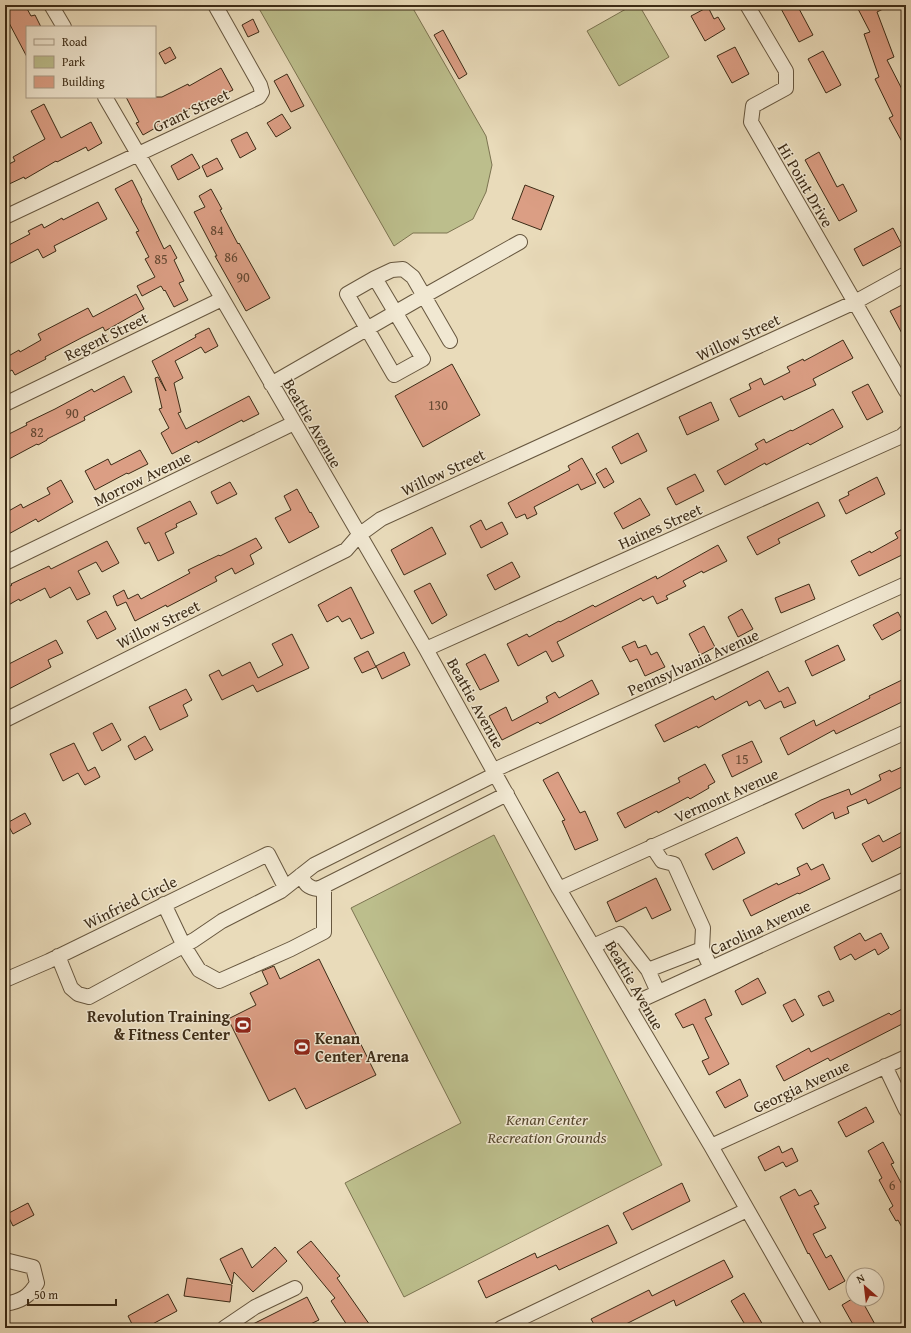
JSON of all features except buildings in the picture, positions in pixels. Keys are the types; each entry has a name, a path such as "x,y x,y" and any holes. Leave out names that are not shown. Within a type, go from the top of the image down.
{"street":[{"path":"51,5 63,26"},
{"name":"Grant Street","path":"5,217 259,97 262,92 260,85 215,5"},
{"name":"Hi Point Drive","path":"747,5 786,71 786,88 753,106 751,122 906,391"},
{"name":"Beattie Avenue","path":"106,98 426,649 559,889 711,1146 815,1328"},
{"path":"271,384 520,242"},
{"path":"375,278 423,359 394,375 347,294 375,278 392,270 403,269 413,277 450,341"},
{"name":"Willow Street","path":"5,720 346,550 359,535 381,519 855,302 906,274"},
{"name":"Regent Street","path":"5,404 222,300"},
{"name":"Morrow Avenue","path":"5,563 294,423"},
{"name":"Haines Street","path":"426,649 895,439 906,432"},
{"name":"Pennsylvania Avenue","path":"58,956 71,988 78,994 89,997 184,946 222,921 281,891 314,865 495,772 906,584"},
{"name":"Vermont Avenue","path":"559,889 906,732"},
{"path":"301,875 304,882 310,888 318,889 507,794"},
{"path":"652,846 662,862 674,864 703,928 702,948 711,968"},
{"name":"Winfried Circle","path":"5,980 58,956 268,854 286,887"},
{"name":"Carolina Avenue","path":"628,1006 906,879"},
{"path":"164,904 184,946 199,970 218,981 292,949 324,932 324,886"},
{"path":"593,946 620,934 648,970 658,992"},
{"path":"648,970 702,948"},
{"name":"Georgia Avenue","path":"711,1146 906,1057"},
{"path":"885,1066 906,1110"},
{"path":"501,1328 747,1210"},
{"path":"5,1260 33,1268 37,1283 31,1293 17,1302 5,1304"},
{"path":"224,1328 254,1307 295,1288"}],"green space":[{"path":"257,5 411,5 486,136 492,165 486,192 473,219 447,233 413,233 394,246"},
{"path":"633,5 639,5 669,57 619,86 587,31"},
{"name":"Kenan Center Recreation Grounds","path":"494,835 662,1165 404,1297 345,1183 461,1123 351,908"}],"place":[{"name":"Revolution Training & Fitness Center","path":"243,1025"},
{"name":"Kenan Center Arena","path":"302,1047"}]}
